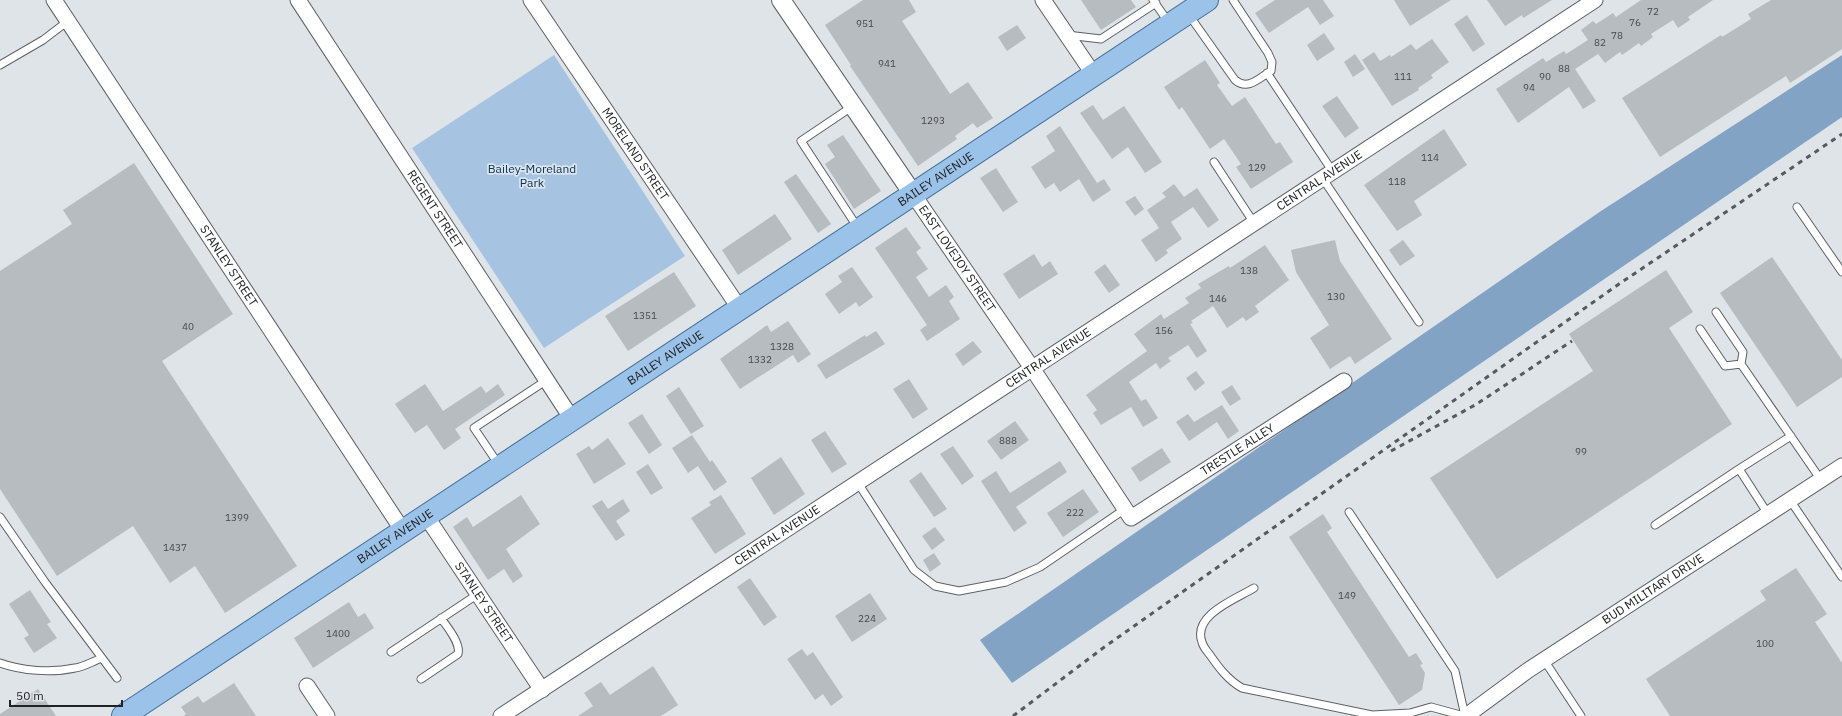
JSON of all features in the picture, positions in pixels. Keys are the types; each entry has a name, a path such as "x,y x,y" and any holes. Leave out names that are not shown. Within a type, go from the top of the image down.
{"main road":[{"name":"BAILEY AVENUE","path":"123,716 1195,8"}],"street":[{"name":"STANLEY STREET","path":"54,0 403,531"},
{"name":"REGENT STREET","path":"298,0 572,419"},
{"name":"MORELAND STREET","path":"531,0 740,309"},
{"name":"EAST LOVEJOY STREET","path":"781,0 1032,368 1128,514"},
{"path":"1043,0 1094,75"},
{"name":"CENTRAL AVENUE","path":"501,716 1595,0"},
{"name":"TRESTLE ALLEY","path":"1128,514 1344,380"},
{"name":"BUD MILITARY DRIVE","path":"1465,716 1544,660 1842,466"},
{"name":"STANLEY STREET","path":"426,516 542,690"},
{"path":"307,686 327,716"}],"lane":[{"path":"1067,35 1101,39 1154,2 1195,8 1235,80 1241,85 1249,85 1271,70 1272,62 1268,53 1233,0"},
{"path":"0,65 43,40 68,21"},
{"path":"1267,73 1328,176 1420,322"},
{"path":"853,106 802,141 859,230"},
{"path":"1214,162 1254,224"},
{"path":"1797,206 1842,272"},
{"path":"1716,312 1743,352 1741,364 1821,480"},
{"path":"1700,329 1725,366 1741,364"},
{"path":"500,467 474,428 547,380"},
{"path":"1655,525 1792,436"},
{"path":"1739,469 1768,514"},
{"name":"TRESTLE ALLEY","path":"858,483 914,570 935,586 959,591 1006,582 1040,567 1128,514"},
{"path":"1790,500 1842,577"},
{"path":"1254,588 1210,614 1201,627 1200,636 1202,644 1231,682 1242,688 1372,715 1410,713 1431,707 1465,716 1455,671 1349,512"},
{"path":"0,517 45,582 117,678"},
{"path":"391,652 478,594"},
{"path":"422,679 458,654 460,649 441,618"},
{"path":"0,663 11,667 54,671 76,668 102,658"},
{"path":"1544,660 1581,716"}],"green space":[{"name":"Bailey-Moreland Park","path":"554,55 685,256 544,348 412,148"}],"shaded area":[{"path":"1842,55 1842,117 1012,683 980,640 1601,211"}],"building":[{"path":"863,0 909,0 916,12 902,21 950,94 968,82 993,118 977,128 973,123 955,136 957,139 918,166 850,66 851,65 825,25"},
{"path":"1081,0 1131,0 1136,7 1101,30"},
{"path":"1275,0 1323,0 1334,16 1320,25 1308,7 1269,33 1255,13"},
{"path":"1394,0 1451,0 1410,26"},
{"path":"1487,0 1552,0 1523,18 1522,15 1505,26"},
{"path":"1641,0 1713,0 1688,17 1690,20 1678,28 1673,20 1651,34 1653,37 1641,46 1639,43 1622,55 1620,52 1605,63 1598,54 1575,69 1596,101 1583,109 1569,87 1518,123 1496,89 1543,58 1546,62 1564,51 1566,54 1588,40 1581,30 1593,21 1596,24 1613,13 1616,17"},
{"path":"1771,0 1842,0 1842,49 1790,83 1786,76 1660,157 1622,98 1721,35 1722,37 1751,19 1748,14"},
{"path":"1467,15 1485,44 1473,52 1454,24"},
{"path":"1017,25 1026,38 1007,51 998,37"},
{"path":"1324,33 1335,49 1317,61 1307,45"},
{"path":"1432,39 1449,62 1431,75 1433,78 1418,88 1419,90 1392,106 1362,60 1374,52 1380,61 1390,55 1391,57 1411,44 1416,50"},
{"path":"1355,54 1365,69 1353,77 1344,62"},
{"path":"1205,60 1220,83 1217,85 1232,106 1245,97 1276,144 1280,142 1293,162 1251,189 1236,167 1241,164 1224,139 1210,149 1182,107 1179,110 1164,87"},
{"path":"1337,96 1359,128 1345,138 1322,106"},
{"path":"1093,105 1103,120 1124,106 1162,162 1145,173 1128,147 1112,159 1080,113"},
{"path":"1060,126 1097,183 1104,179 1111,190 1093,202 1079,179 1060,192 1054,183 1045,189 1031,167 1055,151 1046,136"},
{"path":"1444,129 1467,165 1414,201 1422,215 1397,231 1364,185"},
{"path":"843,135 881,191 854,209 825,164 835,157 827,145"},
{"path":"134,163 233,314 162,361 297,566 225,613 195,566 170,583 133,526 57,576 0,489 0,271 72,224 63,210"},
{"path":"996,168 1018,202 1003,212 980,178"},
{"path":"796,174 831,224 818,233 784,182"},
{"path":"1174,184 1184,197 1197,188 1219,220 1208,228 1193,207 1171,222 1182,239 1166,250 1168,253 1156,262 1141,240 1159,228 1147,210 1166,197 1162,193"},
{"path":"1135,196 1144,209 1135,216 1125,202"},
{"path":"775,214 792,239 738,275 722,250"},
{"path":"906,227 921,248 916,252 928,269 916,277 929,297 946,285 954,297 949,301 960,319 927,341 920,330 927,325 875,248"},
{"path":"1335,240 1340,261 1392,339 1355,364 1350,356 1330,369 1310,338 1329,325 1296,272 1291,250"},
{"path":"1403,240 1415,256 1400,266 1389,250"},
{"path":"1265,245 1289,280 1255,306 1259,312 1246,321 1243,317 1227,328 1213,306 1191,321 1193,323 1190,324 1207,351 1197,358 1188,345 1168,358 1171,361 1160,369 1156,363 1129,382 1141,401 1146,399 1158,418 1143,427 1131,407 1101,425 1093,413 1097,410 1086,395 1147,351 1134,334 1161,314 1164,319 1189,303 1185,298 1201,288 1198,284 1229,266 1230,268"},
{"path":"1034,254 1042,267 1050,261 1058,274 1019,299 1003,274"},
{"path":"1772,257 1842,360 1842,377 1797,407 1720,293"},
{"path":"1105,264 1120,285 1109,293 1094,272"},
{"path":"852,267 873,297 859,307 856,302 839,314 825,294 842,282 838,276"},
{"path":"1666,270 1693,312 1669,328 1732,424 1497,579 1430,478 1593,371 1569,334"},
{"path":"674,272 696,306 628,351 605,316"},
{"path":"788,321 811,354 798,363 793,355 740,389 720,359 767,325 771,332"},
{"path":"876,331 885,344 826,379 817,365 865,335 866,337"},
{"path":"973,341 982,352 963,366 955,354"},
{"path":"1196,371 1205,383 1195,391 1186,378"},
{"path":"909,379 928,409 913,419 893,389"},
{"path":"425,384 443,411 481,386 486,393 498,384 505,395 455,429 461,438 444,450 427,425 415,433 395,404"},
{"path":"1232,385 1241,399 1230,406 1221,392"},
{"path":"679,387 704,426 691,434 666,396"},
{"path":"1222,405 1239,431 1228,439 1217,422 1189,441 1176,422 1188,414 1194,422"},
{"path":"642,414 662,445 649,454 628,423"},
{"path":"1015,421 1029,440 1001,460 987,441"},
{"path":"825,431 847,464 832,473 811,440"},
{"path":"692,435 710,462 712,460 727,482 714,491 698,466 688,473 672,448"},
{"path":"608,438 626,464 594,484 576,454 589,446 592,450"},
{"path":"953,446 974,476 962,485 940,454"},
{"path":"1162,448 1171,462 1140,482 1131,468"},
{"path":"781,457 805,494 774,515 751,478"},
{"path":"1060,461 1067,472 1016,507 1027,523 1014,532 981,481 996,471 1010,493"},
{"path":"648,464 663,488 651,495 636,472"},
{"path":"921,472 947,509 934,517 909,481"},
{"path":"1083,489 1099,512 1063,537 1047,513"},
{"path":"521,495 540,524 506,549 523,576 513,583 504,569 488,580 453,527 467,517 473,527"},
{"path":"721,495 746,534 715,554 691,518 711,505 709,502"},
{"path":"623,499 630,511 616,521 625,535 616,541 592,506 602,500 608,509"},
{"path":"1323,514 1332,528 1327,532 1409,657 1416,653 1423,664 1420,665 1425,673 1422,690 1399,705 1289,537"},
{"path":"935,527 945,540 932,550 922,536"},
{"path":"934,553 941,564 930,572 923,560"},
{"path":"1796,568 1827,614 1815,622 1842,663 1842,716 1670,716 1646,679 1766,600 1760,591"},
{"path":"750,578 777,617 764,626 737,587"},
{"path":"30,590 51,622 47,624 57,638 34,653 24,638 29,635 9,604"},
{"path":"870,593 887,619 852,642 835,616"},
{"path":"349,602 358,617 365,613 374,628 313,668 294,638"},
{"path":"802,649 807,656 813,652 843,697 831,706 823,694 815,700 787,659"},
{"path":"653,666 678,705 661,716 578,716 593,706 584,693 601,682 610,695"},
{"path":"234,683 256,716 184,716 186,714 181,707 198,696 203,703"},
{"path":"38,689 56,716 0,716 0,714"}],"railway":[{"path":"1013,716 1103,648 1619,284 1842,134"},
{"path":"1391,451 1475,405 1572,341"}]}
